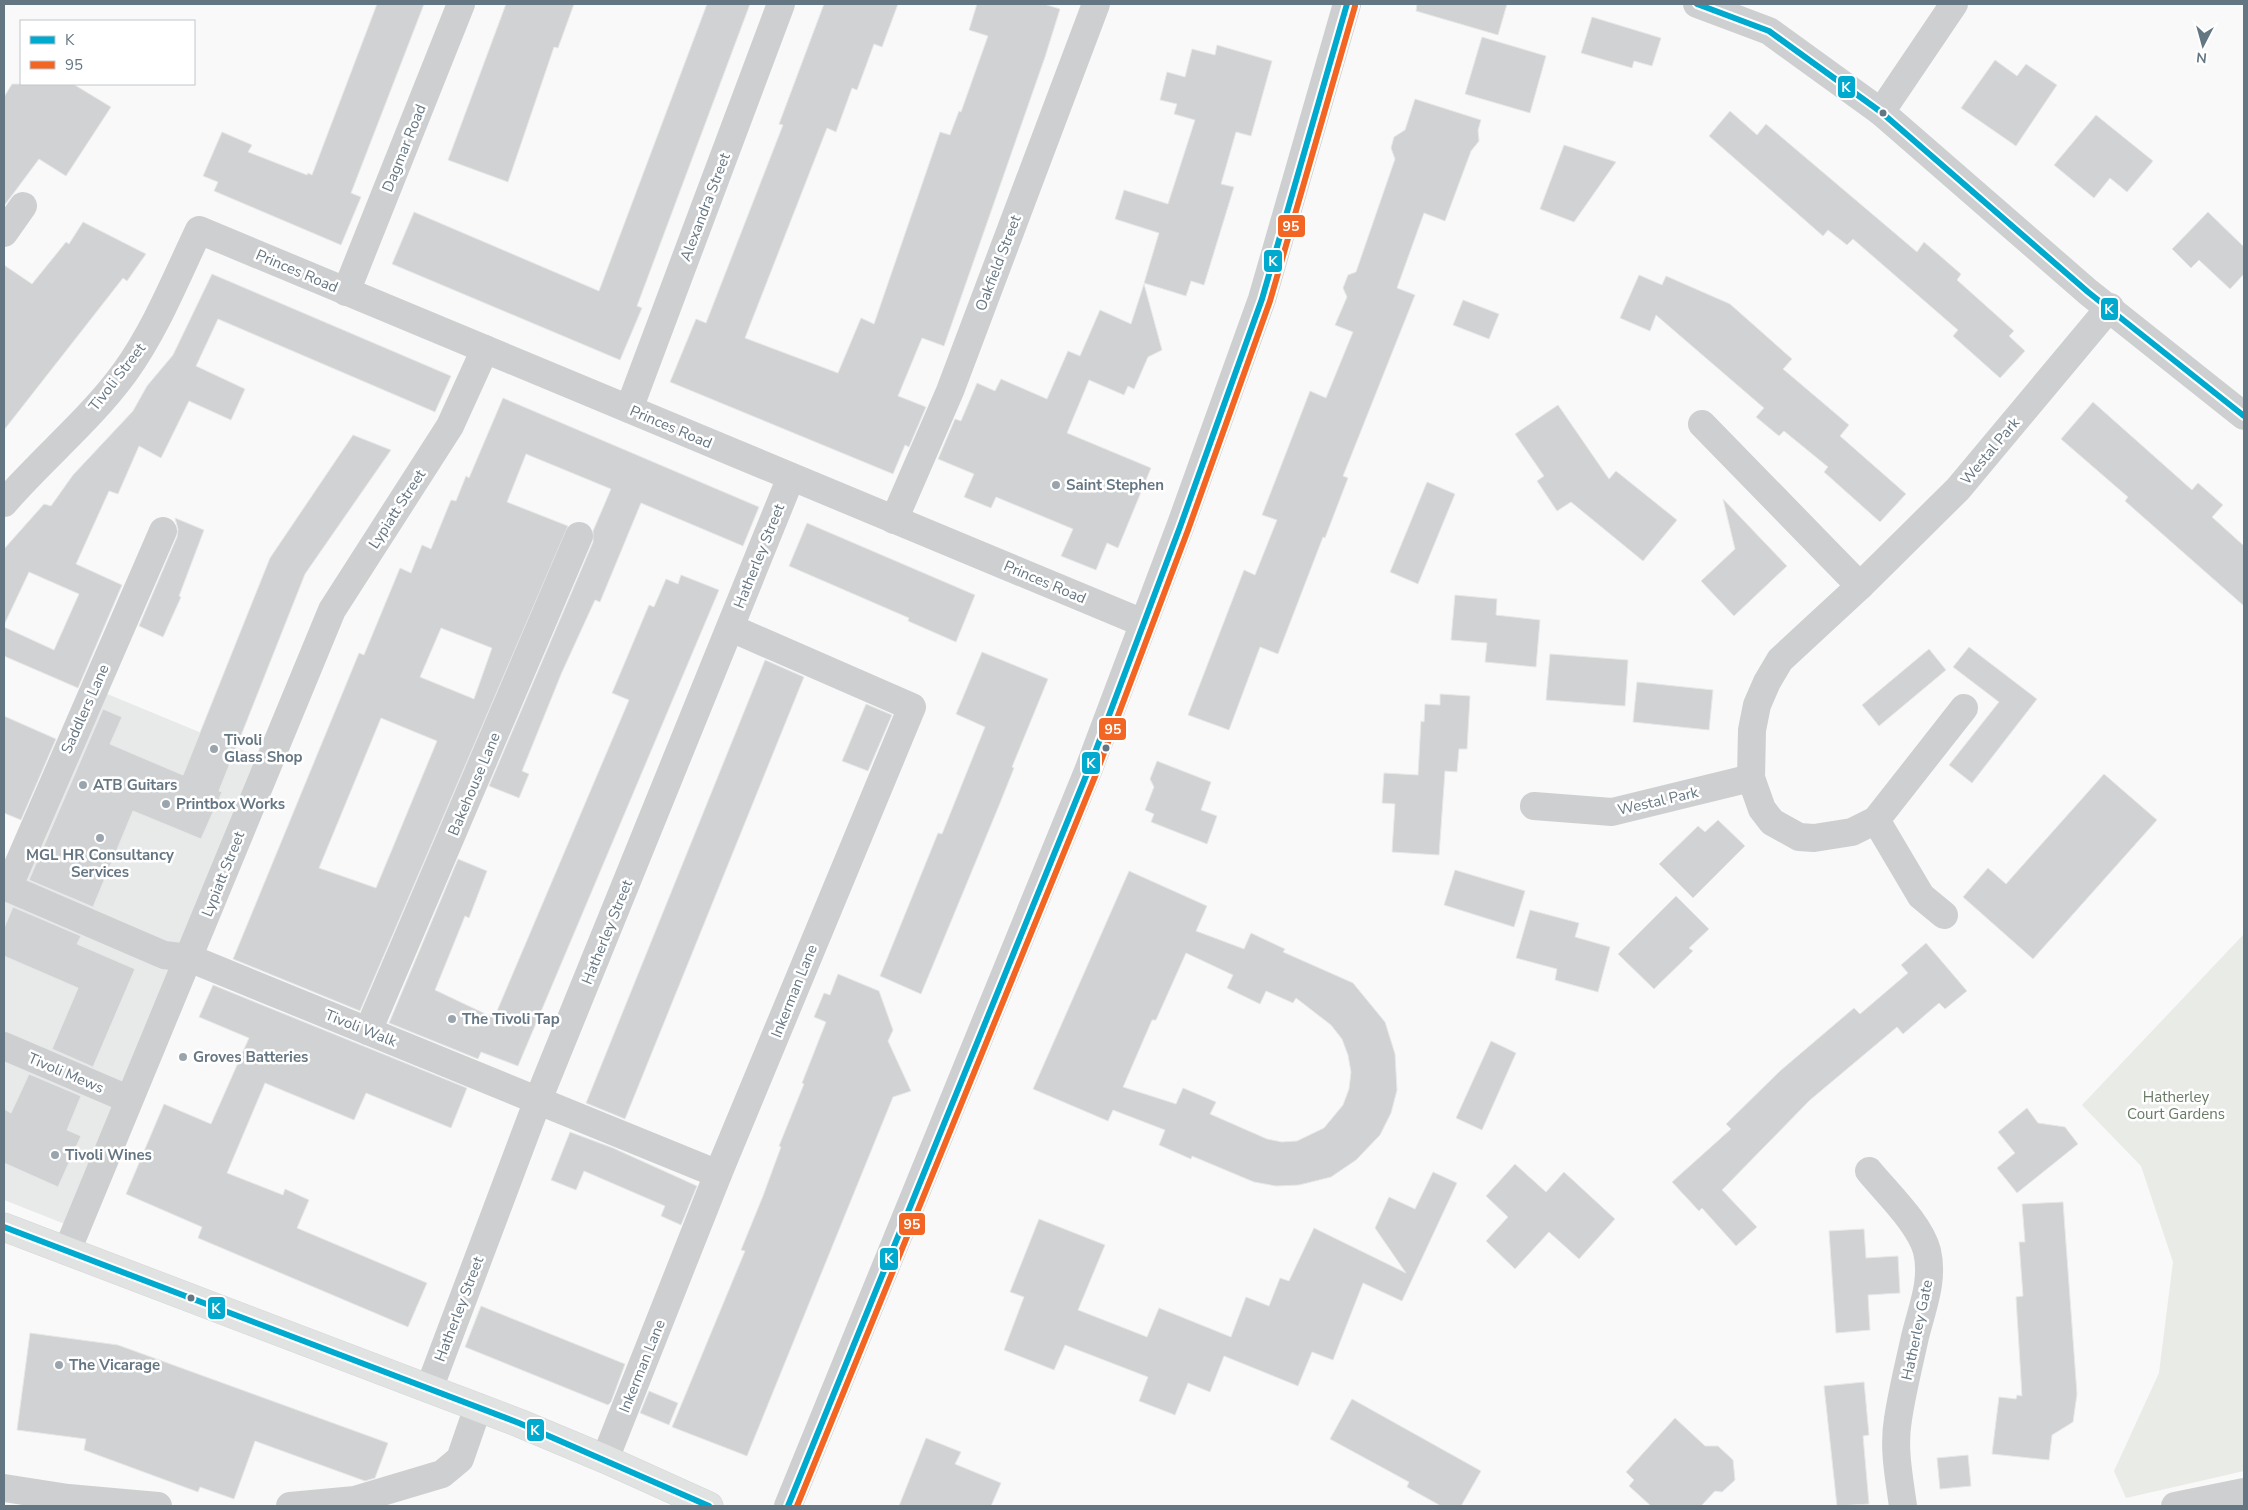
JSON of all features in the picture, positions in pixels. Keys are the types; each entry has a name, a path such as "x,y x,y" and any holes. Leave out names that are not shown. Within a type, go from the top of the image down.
{"highway":[{"path":"4,1227 478,1408 605,1459 709,1506"}],"street":[{"name":"Dagmar Road","path":"346,292 461,4"},
{"name":"Alexandra Street","path":"629,409 781,4"},
{"name":"Oakfield Street","path":"894,520 950,391 1096,4"},
{"path":"788,1506 1088,772 1262,300 1348,4"},
{"path":"1697,4 1769,31 1881,112 2064,271 2244,416"},
{"path":"1881,112 1954,4"},
{"path":"4,233 23,206"},
{"name":"Princes Road","path":"198,230 1143,623"},
{"name":"Tivoli Street","path":"4,503 104,398 125,372 148,336 198,230"},
{"name":"Westal Park","path":"1964,708 1876,820 1852,832 1814,838 1798,837 1772,822 1762,809 1751,778 1752,730 1757,705 1767,682 1780,660 1860,586 1958,489 2110,307"},
{"name":"Lypiatt Street","path":"67,1251 128,1099 189,958 332,610 450,426 485,350"},
{"path":"1702,424 1860,586"},
{"name":"Hatherley Street","path":"429,1389 538,1100 731,628 790,477"},
{"name":"Saddlers Lane","path":"6,887 164,531"},
{"name":"Bakehouse Lane","path":"368,1031 579,536"},
{"name":"Inkerman Lane","path":"605,1459 718,1174 912,707 731,628"},
{"name":"Westal Park","path":"1534,806 1612,812 1751,778"},
{"path":"1876,820 1921,896 1944,915"},
{"name":"Tivoli Walk","path":"6,887 164,955 189,958 718,1174"},
{"name":"Tivoli Mews","path":"4,1046 128,1099"},
{"name":"Hatherley Gate","path":"1869,1171 1914,1226 1926,1250 1929,1267 1929,1285 1915,1335 1897,1421 1897,1466 1904,1506"},
{"path":"290,1506 355,1500 442,1474 460,1459 478,1408"},
{"path":"4,1488 68,1498 158,1506"},
{"path":"2176,1506 2244,1492"}],"shaded area":[{"path":"88,686 262,758 70,1226 4,1200 4,867"}],"green space":[{"name":"Hatherley Court Gardens","path":"2244,934 2244,1471 2126,1498 2114,1471 2159,1373 2173,1262 2141,1166 2082,1105"}],"building":[{"path":"377,4 424,4 351,193 361,197 341,245 214,191 218,182 203,176 222,132 252,145 248,152 307,175 308,173 312,175"},
{"path":"506,4 574,4 558,48 554,47 508,182 448,160"},
{"path":"707,4 750,4 637,306 642,308 620,360 392,264 414,212 599,291"},
{"path":"824,4 898,4 882,47 874,44 857,90 852,88 836,132 827,128 745,338 838,373 861,318 874,324 940,132 950,135 959,111 961,112 988,36 969,30 977,4 1044,4 1060,9 944,346 922,338 898,396 926,407 909,447 905,445 893,474 670,382 696,319 706,323 783,125 779,124"},
{"path":"1417,4 1507,4 1498,35 1416,11"},
{"path":"1592,17 1661,38 1652,66 1634,61 1632,68 1581,53"},
{"path":"1482,37 1546,56 1530,113 1465,94"},
{"path":"1217,45 1272,61 1251,136 1236,132 1221,184 1234,187 1204,285 1191,281 1186,296 1144,283 1159,233 1115,219 1124,190 1168,204 1195,120 1174,114 1177,104 1160,100 1167,72 1185,77 1192,49 1215,55"},
{"path":"1995,60 2017,76 2026,64 2057,85 2016,146 1961,108"},
{"path":"12,84 75,85 111,107 66,176 39,159 4,206 4,97"},
{"path":"1415,99 1481,120 1478,130 1479,141 1471,151 1445,221 1424,213 1397,288 1415,295 1343,476 1348,478 1278,654 1260,647 1229,730 1188,715 1244,570 1255,575 1277,520 1262,515 1310,391 1326,398 1353,332 1335,325 1347,297 1343,288 1348,275 1356,272 1395,159 1391,148 1394,137 1405,130"},
{"path":"1730,111 1757,135 1766,124 1917,252 1924,242 1961,274 1957,280 2014,331 2009,336 2025,351 2000,378 1953,336 1958,330 1853,239 1847,245 1828,230 1823,236 1709,136"},
{"path":"2096,115 2153,161 2127,192 2110,178 2094,198 2054,165"},
{"path":"1564,145 1616,162 1574,222 1540,209"},
{"path":"2208,212 2244,247 2244,274 2230,289 2199,260 2191,268 2172,249"},
{"path":"83,222 146,254 127,281 123,278 4,430 4,265 32,284 66,242 69,244"},
{"path":"212,274 451,376 435,412 218,319 196,366 245,389 231,420 189,401 161,458 139,446 118,494 109,491 76,564 122,585 78,688 4,656 4,627 54,650 79,594 29,572 4,625 4,549 44,504 51,506 73,475 133,411 147,386 173,355"},
{"path":"1639,275 1662,285 1666,276 1730,304 1792,359 1783,369 1849,425 1840,436 1906,494 1880,522 1824,472 1828,467 1784,431 1779,436 1756,417 1764,408 1656,315 1650,331 1620,318"},
{"name":"Saint Stephen","path":"1144,284 1162,350 1148,357 1134,389 1128,386 1124,395 1089,380 1067,433 1151,468 1118,548 1107,543 1096,570 1061,556 1073,529 996,497 991,508 964,497 974,474 938,459 955,419 961,421 977,383 995,391 1001,379 1047,399 1068,351 1080,356 1100,310 1131,324"},
{"path":"1463,300 1499,314 1489,339 1453,325"},
{"path":"503,398 759,507 743,546 641,503 600,602 595,600 562,672 522,771 529,774 519,798 489,786 593,542 593,531 611,489 526,454 507,502 568,526 360,1011 233,959 359,653 364,655 400,568 411,573 422,545 431,549 451,500 456,501 466,476 469,478","holes":["441,628 492,648 474,699 420,677","381,718 437,741 376,888 319,868"]},
{"path":"2093,402 2192,490 2198,483 2223,505 2212,517 2244,546 2244,606 2125,501 2128,497 2061,439"},
{"path":"1558,405 1609,479 1616,471 1677,520 1643,561 1571,502 1557,511 1537,481 1544,476 1515,434"},
{"path":"353,435 391,450 305,574 219,791 222,792 201,839 133,811 93,907 29,880 103,709 122,717 110,744 183,775 270,558"},
{"path":"1427,482 1455,494 1418,584 1390,572"},
{"path":"1723,499 1787,566 1734,616 1701,581 1735,549"},
{"path":"175,518 204,530 179,596 181,597 163,637 139,626 177,537 178,529"},
{"path":"807,523 975,595 956,642 908,621 909,618 789,566"},
{"path":"681,575 719,590 518,1066 481,1052 478,1059 389,1023 458,859 487,871 469,918 465,916 435,990 494,1018 629,700 612,693 649,605 654,607 666,579 678,584"},
{"path":"1455,595 1497,599 1496,615 1540,620 1536,667 1485,662 1487,643 1451,640"},
{"path":"1969,647 2037,699 1972,783 1949,765 1999,702 1953,667"},
{"path":"1929,649 1946,670 1879,726 1862,705"},
{"path":"982,652 1048,679 1012,767 1014,768 1000,803 921,994 880,976 938,833 942,834 985,727 956,714"},
{"path":"1550,654 1628,660 1625,706 1546,700"},
{"path":"765,660 804,677 625,1119 586,1103"},
{"path":"1637,682 1713,690 1709,730 1633,722"},
{"path":"1440,694 1470,696 1467,749 1459,749 1457,772 1445,771 1439,855 1392,852 1395,804 1382,803 1384,773 1418,775 1421,721 1424,722 1425,704 1440,705"},
{"path":"866,704 892,715 868,771 842,761"},
{"path":"4,716 56,739 21,820 4,813"},
{"path":"1157,761 1211,782 1201,810 1217,816 1207,844 1151,822 1154,814 1145,810 1154,787 1150,779"},
{"path":"2104,774 2157,820 2033,959 1963,897 1988,868 2006,884"},
{"path":"1718,820 1745,846 1693,898 1659,864 1698,826 1705,832"},
{"path":"1455,870 1525,891 1514,927 1444,905"},
{"path":"1129,871 1207,906 1196,931 1244,949 1251,933 1285,949 1283,952 1353,983 1385,1022 1395,1054 1397,1090 1391,1113 1380,1135 1356,1160 1331,1177 1299,1185 1276,1186 1254,1182 1192,1156 1191,1159 1159,1145 1165,1130 1113,1110 1108,1121 1033,1089","holes":["1186,953 1233,975 1227,988 1260,1004 1266,991 1293,1003 1296,998 1331,1025 1342,1039 1348,1055 1351,1072 1349,1089 1343,1105 1324,1128 1297,1141 1282,1142 1267,1139 1210,1114 1216,1102 1183,1088 1176,1104 1123,1087 1152,1020 1156,1020"]},
{"path":"1676,896 1709,929 1689,948 1693,951 1654,989 1618,954"},
{"path":"13,907 81,936 77,944 135,969 93,1067 52,1049 78,988 4,956 4,928"},
{"path":"1530,910 1579,923 1575,937 1610,947 1598,992 1555,980 1557,969 1516,958"},
{"path":"1926,943 1967,991 1945,1009 1939,1003 1903,1034 1897,1027 1810,1100 1722,1190 1757,1227 1736,1246 1702,1208 1699,1211 1672,1182 1731,1129 1726,1124 1780,1071 1854,1008 1860,1014 1908,973 1901,965"},
{"path":"838,974 879,991 893,1030 888,1041 911,1091 893,1097 747,1456 672,1427 745,1251 741,1250 763,1196 781,1147 779,1146 826,1022 814,1017 824,993 830,995"},
{"path":"213,985 467,1088 451,1128 366,1093 354,1120 265,1083 227,1173 283,1195 285,1189 309,1200 297,1228 427,1283 408,1327 198,1238 202,1227 126,1194 164,1104 211,1124 249,1038 199,1017"},
{"path":"1491,1041 1516,1053 1482,1130 1456,1118"},
{"path":"29,1074 81,1096 67,1130 81,1136 58,1187 4,1163 4,1109 11,1113"},
{"path":"2027,1108 2038,1123 2065,1127 2078,1144 2017,1193 1997,1168 2015,1153 1998,1132"},
{"path":"570,1132 613,1148 697,1186 681,1225 661,1216 665,1206 584,1171 576,1190 551,1180"},
{"path":"1515,1164 1546,1192 1564,1172 1615,1219 1579,1259 1549,1232 1515,1269 1486,1241 1508,1217 1486,1196"},
{"path":"1433,1172 1457,1183 1402,1301 1363,1283 1333,1360 1312,1352 1298,1386 1224,1356 1210,1392 1188,1383 1175,1415 1139,1401 1148,1377 1065,1345 1054,1370 1004,1350 1024,1297 1010,1292 1039,1219 1105,1245 1078,1310 1147,1337 1159,1308 1231,1337 1246,1297 1269,1306 1280,1278 1289,1281 1314,1228 1406,1273 1375,1228 1389,1197 1415,1209"},
{"path":"2063,1202 2077,1394 2073,1422 2052,1435 2049,1460 1992,1454 1999,1397 2016,1399 2017,1395 2022,1396 2016,1297 2023,1296 2019,1242 2025,1242 2022,1204"},
{"path":"1864,1229 1866,1258 1898,1256 1900,1293 1868,1295 1870,1330 1836,1333 1829,1231"},
{"path":"481,1306 625,1364 611,1402 608,1405 465,1347"},
{"path":"30,1333 118,1345 388,1443 375,1478 365,1481 255,1441 234,1499 200,1487 198,1492 84,1450 86,1439 17,1430"},
{"path":"1864,1382 1869,1435 1863,1436 1869,1504 1837,1506 1824,1386"},
{"path":"649,1391 678,1403 669,1425 640,1413"},
{"path":"1352,1399 1481,1471 1461,1506 1441,1506 1407,1487 1409,1482 1330,1439"},
{"path":"1675,1418 1705,1446 1718,1446 1733,1460 1735,1480 1722,1492 1715,1491 1701,1506 1651,1506 1629,1486 1634,1480 1626,1472"},
{"path":"926,1438 961,1452 955,1464 1001,1483 991,1506 899,1506"},
{"path":"1968,1455 1971,1486 1940,1489 1937,1458"}],"transit line":[{"name":"K","path":"788,1506 1088,771 1180,527 1262,299 1347,4"},
{"name":"K","path":"1697,4 1769,31 1881,112 2088,292 2244,416"},
{"name":"95","path":"797,1506 1096,774 1188,530 1270,301 1355,6"},
{"name":"K","path":"4,1227 519,1423 709,1506"}],"place":[{"name":"Saint Stephen","path":"1056,485"},
{"name":"Tivoli Glass Shop","path":"214,749"},
{"name":"ATB Guitars","path":"83,785"},
{"name":"Printbox Works","path":"166,804"},
{"name":"MGL HR Consultancy Services","path":"100,838"},
{"name":"The Tivoli Tap","path":"452,1019"},
{"name":"Groves Batteries","path":"183,1057"},
{"name":"Tivoli Wines","path":"55,1155"},
{"name":"The Vicarage","path":"59,1365"}]}
